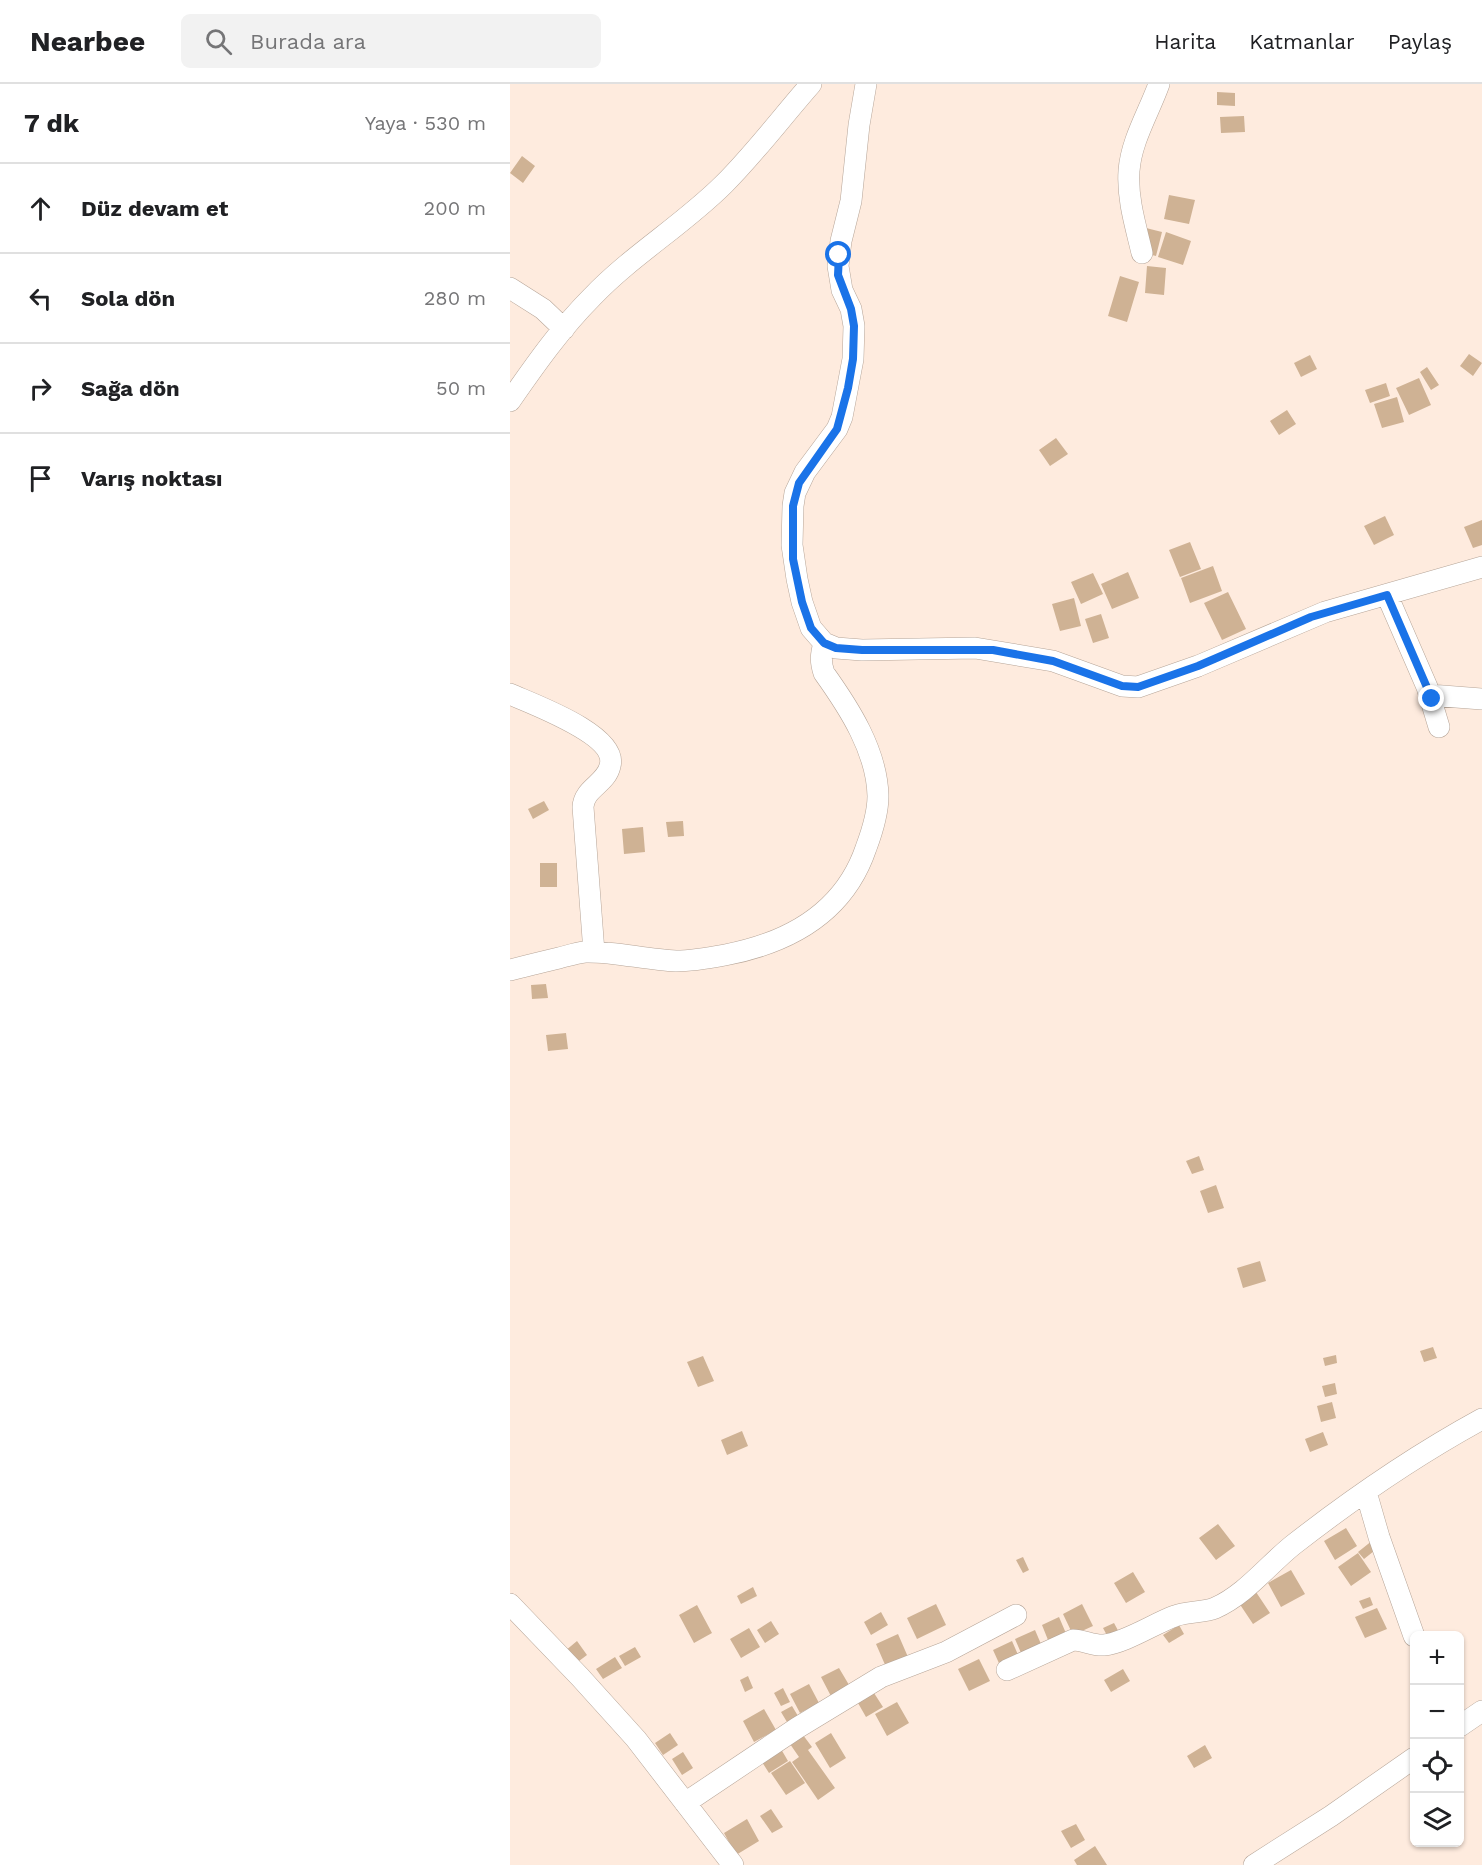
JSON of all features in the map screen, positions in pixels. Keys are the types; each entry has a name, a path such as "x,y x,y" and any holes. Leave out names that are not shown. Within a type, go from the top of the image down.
{"street":[{"path":"510,401 541,357 592,297 692,214 725,183 811,84"},
{"path":"866,84 851,201 841,241 838,266 842,290 851,309 854,326 853,359 848,388 837,429 799,483 793,506 793,559 802,602 811,628 824,643 836,648 862,650 993,650 1053,661 1122,686 1138,687 1198,666 1311,617 1482,567"},
{"path":"1142,254 1131,202 1129,170 1140,130 1159,84"},
{"path":"510,288 543,309 564,329"},
{"path":"1387,595 1430,695 1439,728"},
{"path":"510,969 583,952 678,961 699,960 764,946 798,931 818,917 834,901 849,882 863,857 872,832 878,797 873,761 857,726 824,673 820,655 824,643"},
{"path":"510,694 596,736 609,754 611,764 607,774 583,799 594,952"},
{"path":"1430,695 1482,699"},
{"path":"1007,1670 1073,1640 1091,1645 1106,1645 1176,1615 1206,1611 1217,1607 1235,1596 1293,1545 1366,1492 1457,1432 1482,1419"},
{"path":"1366,1492 1379,1537 1412,1631"},
{"path":"510,1604 636,1739 733,1865"},
{"path":"685,1803 797,1728 881,1677 946,1652 1016,1615"},
{"path":"1464,1723 1482,1711"},
{"path":"1254,1865 1331,1816 1410,1761"}],"building":[{"path":"1217,92 1235,93 1235,106 1217,105"},
{"path":"1244,116 1245,132 1221,133 1220,117"},
{"path":"522,156 535,166 523,183 510,173"},
{"path":"1169,195 1195,200 1189,224 1164,219"},
{"path":"1146,228 1162,232 1156,256 1140,252"},
{"path":"1166,232 1191,241 1183,265 1158,257"},
{"path":"1147,266 1166,268 1164,295 1145,293"},
{"path":"1120,276 1139,282 1127,322 1108,316"},
{"path":"1469,354 1482,363 1473,376 1460,366"},
{"path":"1310,355 1317,369 1301,377 1294,363"},
{"path":"1427,367 1439,385 1431,390 1420,372"},
{"path":"1419,378 1431,405 1409,415 1396,388"},
{"path":"1386,383 1390,396 1370,403 1365,390"},
{"path":"1397,397 1404,422 1382,428 1374,404"},
{"path":"1287,410 1296,424 1279,435 1270,421"},
{"path":"1056,438 1068,454 1050,466 1039,450"},
{"path":"1385,516 1394,535 1374,545 1364,526"},
{"path":"1482,520 1482,545 1473,548 1464,527"},
{"path":"1190,542 1201,569 1180,577 1169,550"},
{"path":"1213,566 1222,591 1190,603 1181,578"},
{"path":"1128,572 1139,598 1112,609 1101,584"},
{"path":"1093,573 1103,594 1081,604 1071,582"},
{"path":"1228,592 1246,629 1222,640 1204,603"},
{"path":"1074,598 1081,626 1060,631 1052,604"},
{"path":"1101,614 1109,638 1093,643 1085,619"},
{"path":"544,801 549,810 533,819 528,809"},
{"path":"683,821 684,836 668,837 666,822"},
{"path":"643,827 645,852 624,854 622,829"},
{"path":"540,863 557,863 557,887 540,887"},
{"path":"546,984 548,998 532,999 531,985"},
{"path":"566,1033 568,1049 548,1051 546,1035"},
{"path":"1199,1156 1204,1170 1192,1174 1186,1161"},
{"path":"1216,1185 1224,1208 1208,1213 1200,1191"},
{"path":"1260,1261 1266,1281 1243,1288 1237,1268"},
{"path":"1433,1347 1437,1358 1424,1362 1420,1351"},
{"path":"1336,1355 1337,1363 1325,1366 1323,1358"},
{"path":"703,1356 714,1381 698,1387 687,1362"},
{"path":"1335,1383 1337,1394 1325,1397 1322,1386"},
{"path":"1332,1402 1336,1418 1321,1422 1317,1406"},
{"path":"742,1431 748,1446 727,1455 721,1440"},
{"path":"1323,1432 1328,1445 1310,1452 1305,1439"},
{"path":"1218,1524 1235,1546 1216,1560 1199,1538"},
{"path":"1346,1528 1357,1546 1335,1560 1324,1541"},
{"path":"1373,1540 1379,1547 1364,1559 1358,1552"},
{"path":"1358,1553 1371,1572 1351,1586 1338,1567"},
{"path":"1023,1557 1029,1570 1023,1573 1016,1560"},
{"path":"1291,1570 1305,1594 1281,1607 1268,1583"},
{"path":"1133,1572 1145,1592 1126,1603 1114,1583"},
{"path":"753,1587 757,1596 741,1604 737,1596"},
{"path":"1256,1592 1270,1613 1253,1624 1239,1603"},
{"path":"1370,1597 1373,1605 1363,1609 1359,1601"},
{"path":"936,1604 946,1625 917,1639 907,1618"},
{"path":"1082,1604 1093,1626 1073,1635 1063,1614"},
{"path":"697,1605 712,1633 694,1643 679,1615"},
{"path":"1377,1608 1387,1629 1365,1638 1355,1617"},
{"path":"881,1612 888,1625 871,1635 864,1622"},
{"path":"1059,1617 1068,1638 1050,1645 1042,1625"},
{"path":"771,1621 779,1634 765,1643 757,1630"},
{"path":"1114,1623 1121,1636 1110,1641 1103,1628"},
{"path":"1179,1625 1184,1634 1169,1643 1163,1635"},
{"path":"749,1628 760,1647 741,1658 730,1639"},
{"path":"1035,1630 1044,1651 1024,1660 1015,1639"},
{"path":"898,1634 908,1657 886,1667 876,1644"},
{"path":"577,1641 587,1655 575,1664 565,1651"},
{"path":"1012,1641 1022,1664 1003,1672 993,1650"},
{"path":"635,1647 641,1657 625,1666 619,1656"},
{"path":"615,1657 622,1668 603,1679 596,1669"},
{"path":"979,1659 990,1681 969,1691 958,1669"},
{"path":"839,1668 852,1690 833,1700 821,1677"},
{"path":"1123,1669 1130,1681 1111,1692 1104,1680"},
{"path":"748,1676 753,1688 745,1692 740,1680"},
{"path":"809,1684 819,1703 800,1713 790,1694"},
{"path":"783,1688 790,1702 781,1706 774,1693"},
{"path":"874,1693 883,1707 866,1717 858,1703"},
{"path":"897,1702 909,1723 887,1736 875,1714"},
{"path":"792,1706 801,1721 790,1727 781,1712"},
{"path":"764,1709 776,1730 754,1742 743,1721"},
{"path":"670,1733 678,1745 663,1755 655,1743"},
{"path":"831,1733 846,1758 830,1768 815,1743"},
{"path":"803,1735 812,1747 808,1750 835,1788 818,1800 792,1762 799,1757 790,1744"},
{"path":"1205,1745 1212,1758 1194,1768 1187,1756"},
{"path":"781,1749 788,1761 769,1773 762,1762"},
{"path":"683,1752 693,1768 682,1775 672,1759"},
{"path":"790,1761 805,1783 786,1795 771,1773"},
{"path":"771,1809 783,1827 772,1833 760,1816"},
{"path":"747,1819 759,1841 736,1855 724,1833"},
{"path":"1076,1824 1085,1840 1071,1848 1061,1831"},
{"path":"1095,1846 1107,1865 1077,1865 1074,1860"}],"route":[{"path":"839,255 838,275 851,309 855,336 848,388 837,429 799,483 793,506 793,559 802,602 811,628 824,643 836,648 862,650 975,648 993,650 1053,661 1131,688 1151,684 1198,666 1311,617 1387,595 1432,699"}]}
